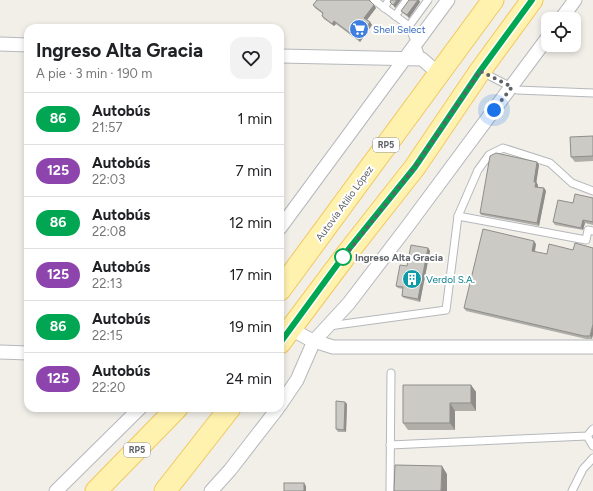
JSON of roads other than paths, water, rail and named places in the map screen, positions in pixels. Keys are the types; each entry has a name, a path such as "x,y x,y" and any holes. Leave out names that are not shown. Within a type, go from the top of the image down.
{"main road":[{"name":"Autovía Atilio López","path":"284,285 493,0"},
{"path":"285,336 348,250 415,167 480,71 532,0"},
{"name":"RP5","path":"96,491 173,412"},
{"path":"165,491 227,412"}],"street":[{"path":"284,223 448,0"},
{"path":"566,12 575,0"},
{"path":"0,44 24,45"},
{"path":"284,399 296,380 314,341 348,303 407,227 541,47"},
{"path":"284,56 422,59 439,74"},
{"path":"285,336 314,341 333,347 593,348"},
{"path":"0,352 24,353"},
{"path":"56,491 136,412"},
{"path":"211,491 230,470 275,412"}],"lane":[{"path":"374,0 409,26 422,59"},
{"path":"384,8 389,0"},
{"path":"395,16 407,0"},
{"path":"409,26 428,0"},
{"path":"480,71 517,90 593,93"},
{"path":"327,326 446,310 458,216 478,170 489,155 502,148 550,163 572,183 593,191"},
{"path":"458,216 586,240 588,230 593,231"},
{"path":"390,491 391,373"},
{"path":"390,445 587,436 593,429"},
{"path":"587,436 593,446"},
{"path":"572,491 583,469 593,458"}],"place":[{"name":"Shell Select","path":"359,29"},
{"name":"Ingreso Alta Gracia","path":"343,257"},
{"name":"Verdol S.A.","path":"412,279"}]}
